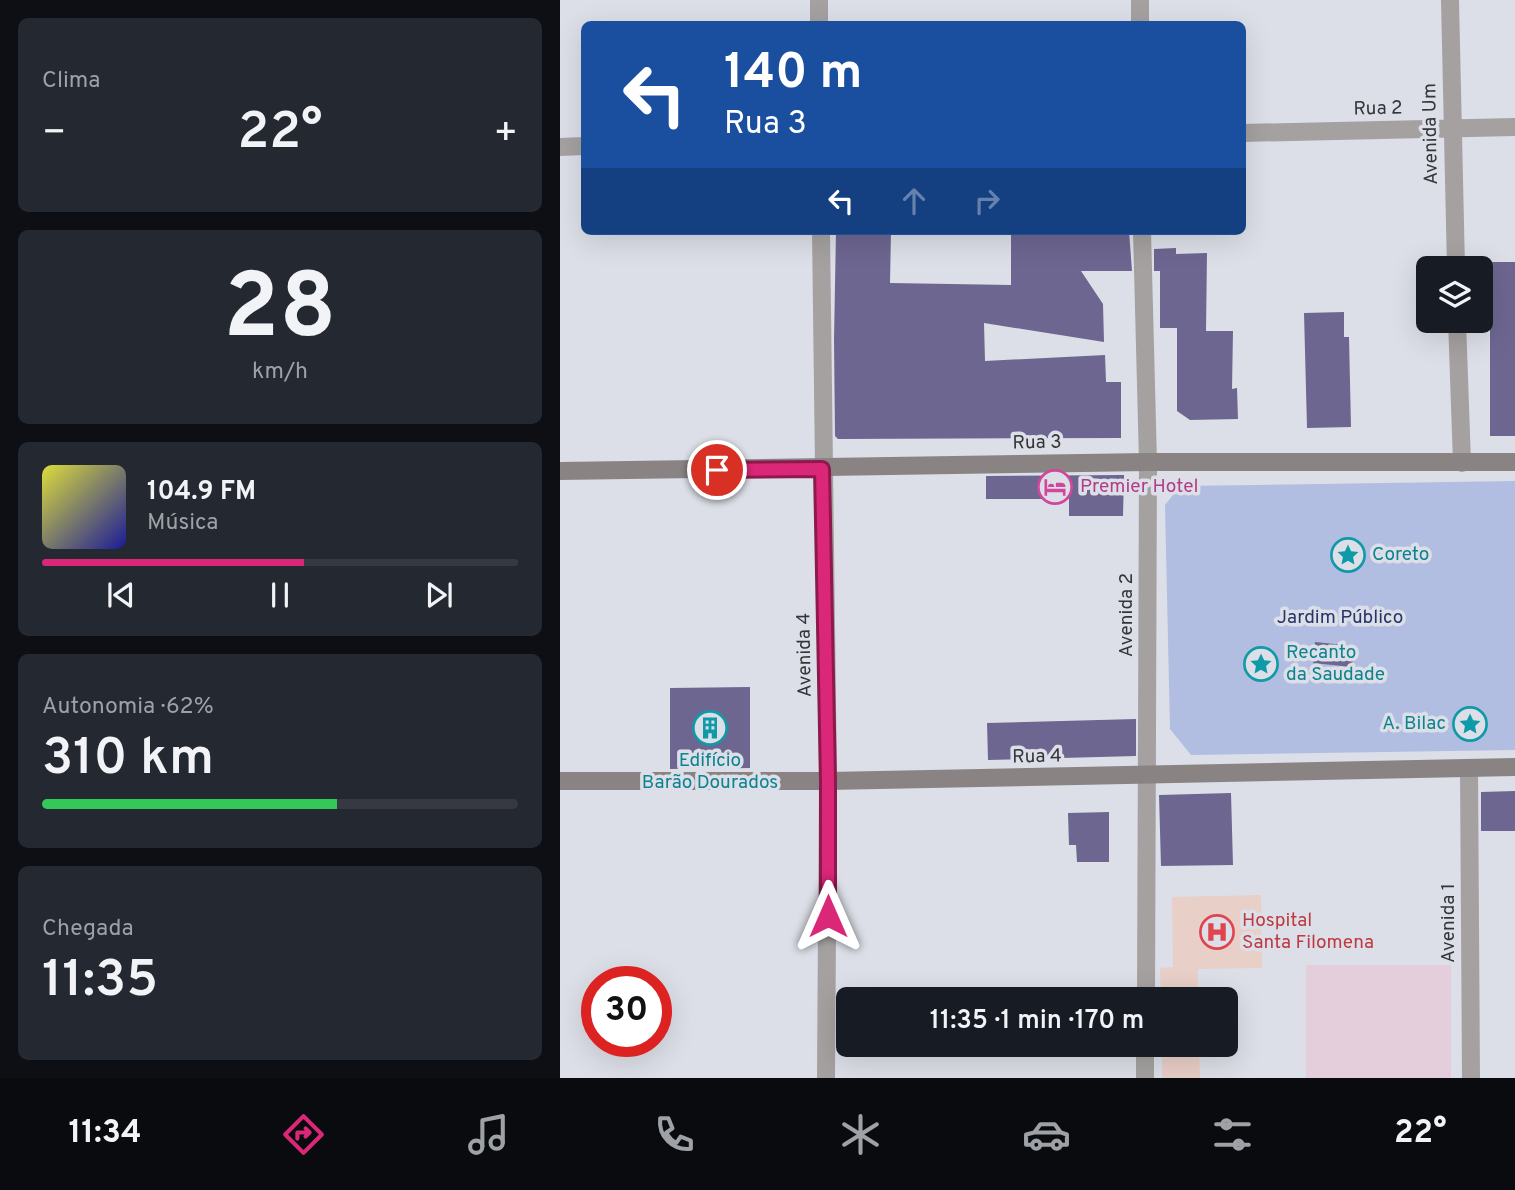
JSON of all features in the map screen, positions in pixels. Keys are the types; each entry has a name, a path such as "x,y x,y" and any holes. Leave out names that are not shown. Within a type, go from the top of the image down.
{"main road":[{"name":"Rua 3","path":"560,471 1147,462 1515,462"},
{"name":"Rua 4","path":"560,781 828,781 1515,767"}],"street":[{"path":"819,0 819,21"},
{"path":"1140,0 1140,21"},
{"name":"Avenida Um","path":"1450,0 1456,256"},
{"name":"Rua 2","path":"1246,133 1515,127"},
{"path":"560,147 581,146"},
{"name":"Avenida 4","path":"821,235 828,781 826,1078"},
{"name":"Avenida 2","path":"1142,235 1147,462 1146,987"},
{"path":"1457,333 1462,463"},
{"name":"Avenida 1","path":"1469,768 1471,1078"},
{"path":"1145,1057 1145,1078"}],"shaded area":[{"name":"Hospital Santa Filomena","path":"1261,895 1262,968 1198,969 1198,987 1161,987 1160,968 1173,967 1172,897"},
{"path":"1306,965 1451,965 1451,1078 1306,1078"},
{"path":"1162,1057 1199,1057 1200,1078 1162,1078"}],"green space":[{"name":"Jardim Público","path":"1515,481 1515,750 1191,755 1170,729 1165,505 1180,486"}],"building":[{"path":"836,235 891,235 890,283 1011,285 1011,235 1129,235 1132,271 1081,271 1103,304 1104,342 984,323 985,361 1105,355 1106,382 1121,382 1121,438 838,439 835,436"},
{"path":"1176,248 1176,254 1207,253 1206,331 1233,331 1232,389 1237,388 1238,419 1190,420 1177,411 1177,328 1160,328 1160,271 1154,271 1154,249"},
{"path":"1493,262 1515,262 1515,436 1490,436"},
{"path":"1344,312 1344,337 1349,337 1351,427 1307,428 1304,313"},
{"name":"Premier Hotel","path":"1124,475 1123,516 1069,516 1069,499 986,499 986,476"},
{"path":"1315,642 1354,646 1352,667 1313,663"},
{"name":"Edifício Barão Dourados","path":"750,687 750,768 670,769 670,688"},
{"path":"1136,719 1136,756 988,760 987,723"},
{"path":"1515,791 1515,831 1481,831 1481,792"},
{"path":"1231,793 1233,865 1161,866 1159,795"},
{"path":"1109,812 1109,862 1077,862 1076,845 1069,845 1068,813"}],"place":[{"name":"Premier Hotel","path":"1055,487"},
{"name":"Coreto","path":"1348,555"},
{"name":"Recanto da Saudade","path":"1261,664"},
{"name":"A. Bilac","path":"1470,724"},
{"name":"Edifício Barão Dourados","path":"710,728"},
{"name":"Hospital Santa Filomena","path":"1217,932"}],"route":[{"path":"717,470 822,469 828,916"}]}
